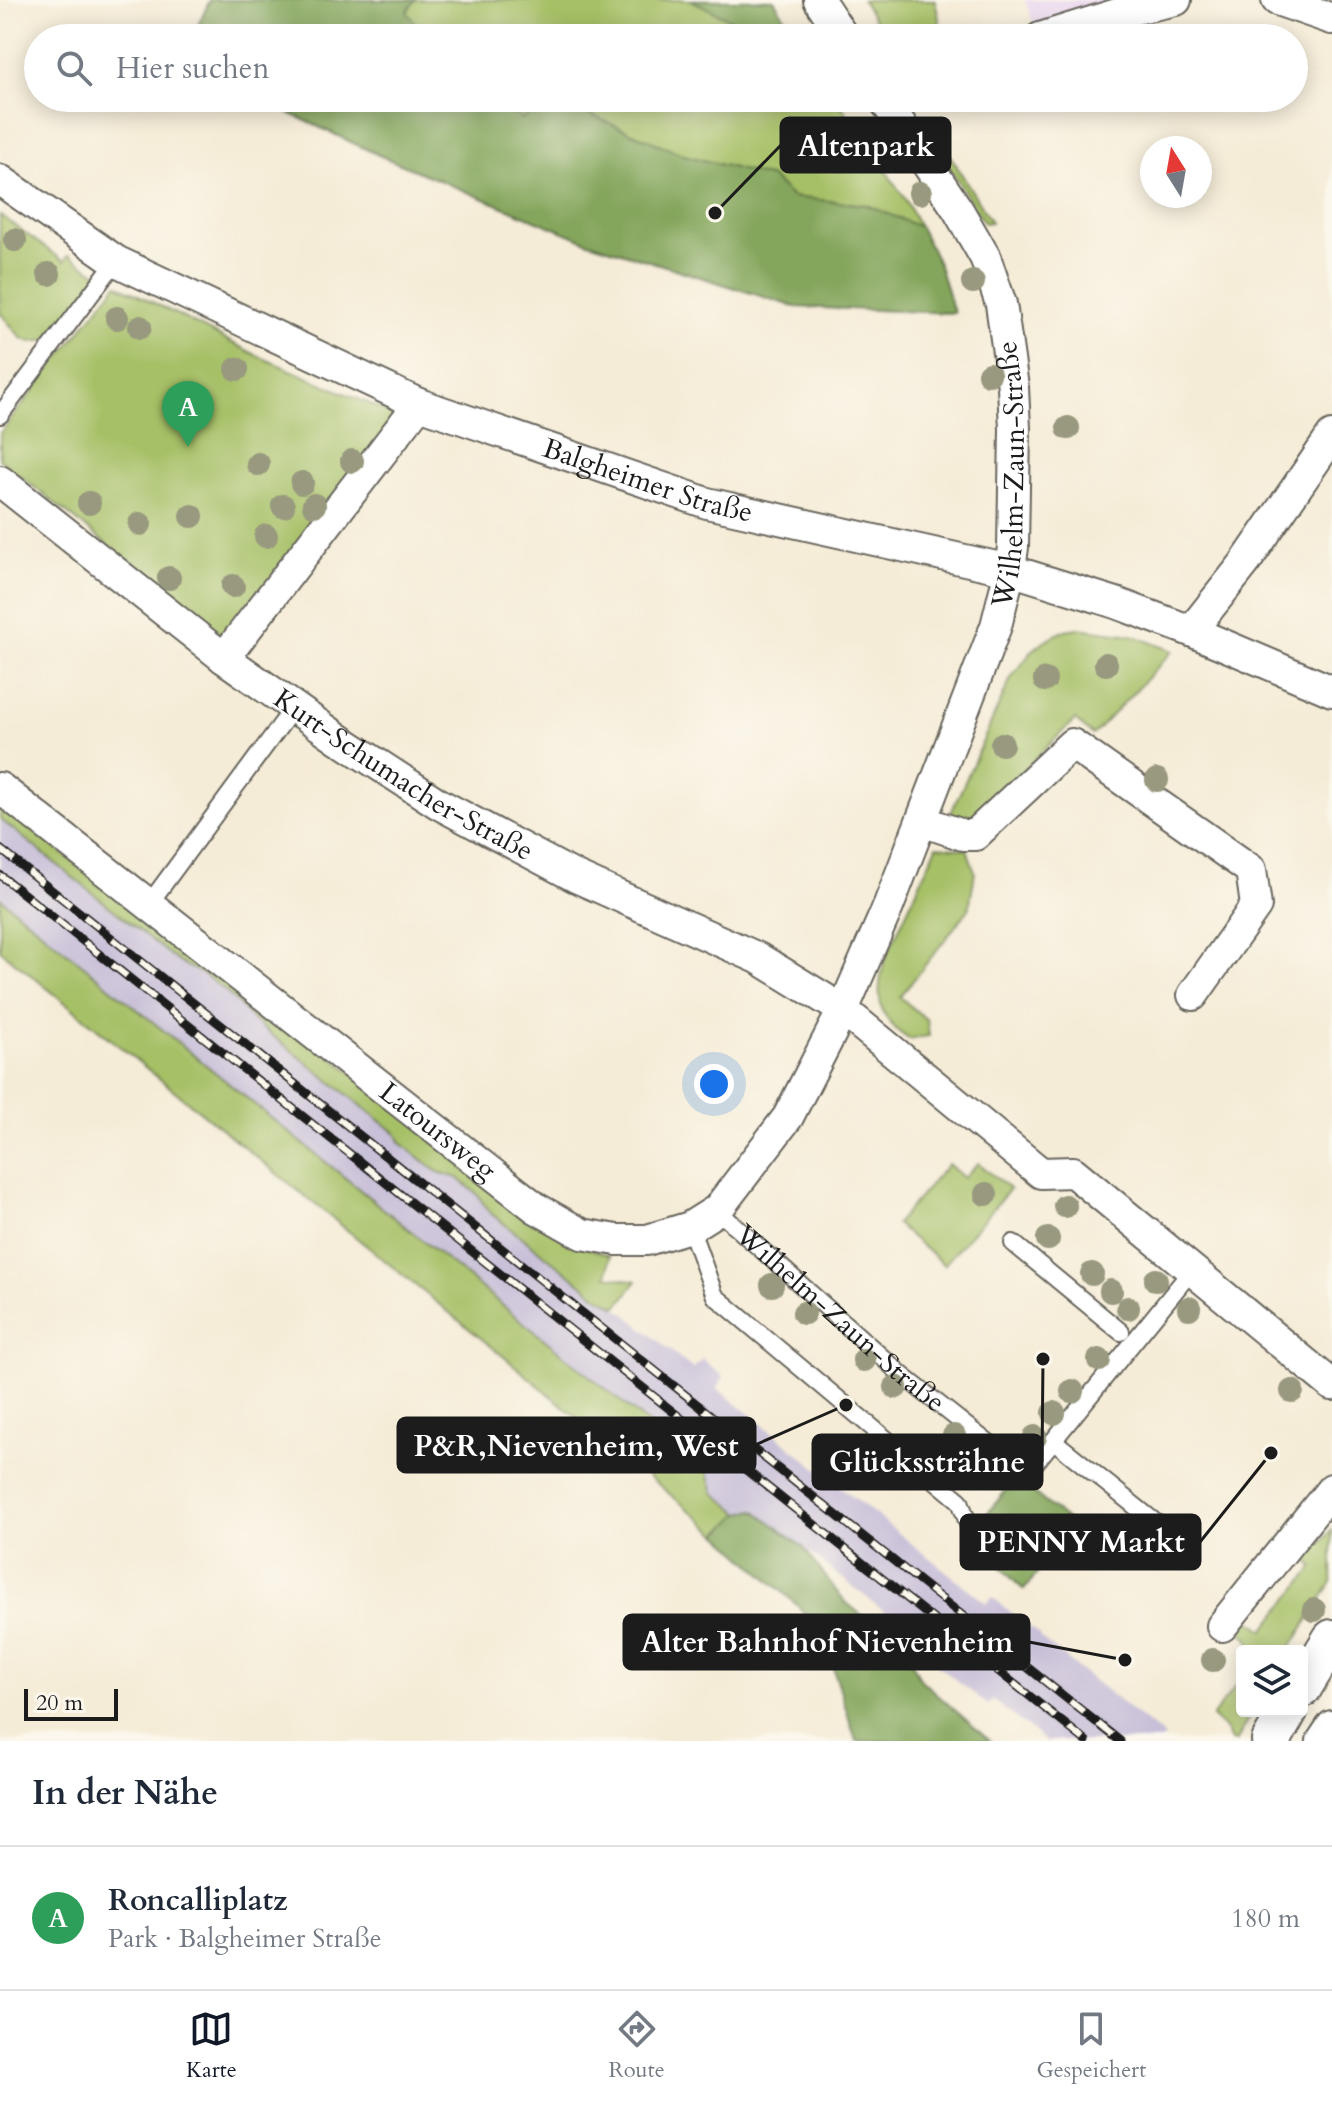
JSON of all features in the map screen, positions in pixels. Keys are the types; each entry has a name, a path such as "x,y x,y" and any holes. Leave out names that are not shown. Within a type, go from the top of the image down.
{"street":[{"path":"819,0 835,24"},
{"path":"1085,24 1176,0"},
{"path":"1277,0 1332,19"},
{"name":"Wilhelm-Zaun-Straße","path":"843,1010 888,907 996,626 1013,547 1015,429 1009,350 1001,304 985,257 958,210 892,112"},
{"name":"Balgheimer Straße","path":"0,180 116,261 419,404 707,503 1010,570 1116,603 1332,691"},
{"path":"224,658 419,404"},
{"path":"1191,631 1244,564 1332,436"},
{"name":"Kurt-Schumacher-Straße","path":"0,481 224,658 439,804 576,877 758,958 843,1010"},
{"path":"922,821 963,835 975,835 1072,744 1251,870 1256,906 1193,995"},
{"name":"Latoursweg","path":"0,788 536,1208 582,1234 617,1240 647,1240 690,1227 717,1210 788,1117 843,1010"},
{"path":"843,1010 1041,1173 1073,1172 1332,1385"},
{"path":"1222,1626 1332,1489"},
{"path":"1308,1678 1332,1639"},
{"path":"1271,1741 1285,1717"},
{"path":"1322,1741 1332,1726"}],"lane":[{"path":"0,415 116,261"},
{"path":"149,904 294,707"},
{"name":"Wilhelm-Zaun-Straße","path":"717,1210 902,1375 1012,1462 1031,1468 1192,1270"},
{"path":"690,1227 715,1296 960,1501 975,1543"},
{"path":"1013,1243 1121,1332"},
{"path":"1054,1441 1186,1547"}],"shaded area":[{"path":"1025,0 1107,0 1104,11 1051,24 1034,24"},
{"path":"0,819 180,963 203,974 227,992 254,1021 396,1133 401,1144 438,1172 458,1178 477,1194 489,1212 599,1297 617,1307 693,1369 702,1359 724,1377 717,1388 986,1603 992,1597 1165,1737 1162,1741 1045,1741 993,1700 988,1705 937,1665 942,1657 756,1510 740,1513 714,1493 708,1472 0,898"}],"green space":[{"path":"210,0 774,0 789,24 199,24"},
{"path":"210,0 415,0 407,12 416,24 199,24"},
{"path":"691,0 774,0 789,24 739,24"},
{"path":"862,0 935,0 940,24 877,24"},
{"path":"287,112 846,112 905,199 938,263 954,313 796,307 586,241 381,156"},
{"path":"287,112 511,112 522,119 535,112 584,112 684,155 772,178 792,197 867,205 920,227 938,263 954,313 796,307 586,241 381,156"},
{"path":"920,120 929,121 991,222 984,223"},
{"path":"0,215 64,261 69,255 99,275 47,340 32,342 22,339 0,313"},
{"path":"117,284 258,356 400,417 232,630 219,633 0,460 0,433"},
{"path":"1078,628 1132,635 1173,651 1093,735 1075,720 980,812 967,819 954,819 950,815 1011,678 1044,641 1065,630"},
{"path":"0,806 579,1244 610,1256 607,1276 637,1281 617,1307 599,1297 489,1212 477,1194 458,1178 438,1172 401,1143 396,1133 254,1021 227,992 203,974 180,963 0,819"},
{"path":"937,846 967,849 975,872 969,909 900,997 927,1020 929,1036 909,1039 884,1014 880,983 885,959"},
{"path":"0,898 708,1472 714,1493 740,1513 718,1534 503,1356 0,950"},
{"path":"978,1163 1010,1189 944,1265 896,1224 948,1164 964,1178"},
{"path":"1016,1478 1075,1527 1024,1590 997,1561 977,1526"},
{"path":"755,1510 803,1547 844,1601 905,1649 921,1680 990,1741 856,1741 824,1639 797,1605 718,1534 740,1513"},
{"path":"1332,1530 1332,1582 1293,1645 1252,1645 1249,1638 1238,1629 1247,1618 1264,1630 1314,1567 1299,1554 1305,1546 1313,1552"},
{"path":"1236,1686 1236,1717 1249,1717 1237,1741 1231,1741 1225,1728 1212,1717"}],"railway":[{"path":"0,849 1120,1741"},
{"path":"0,875 1086,1741"}],"place":[{"name":"Altenpark","path":"715,213"},
{"name":"Roncalliplatz","path":"188,447"},
{"name":"Glückssträhne","path":"1043,1359"},
{"name":"P&R,Nievenheim, West","path":"846,1405"},
{"name":"PENNY Markt","path":"1271,1453"},
{"name":"Alter Bahnhof Nievenheim","path":"1125,1660"}]}
